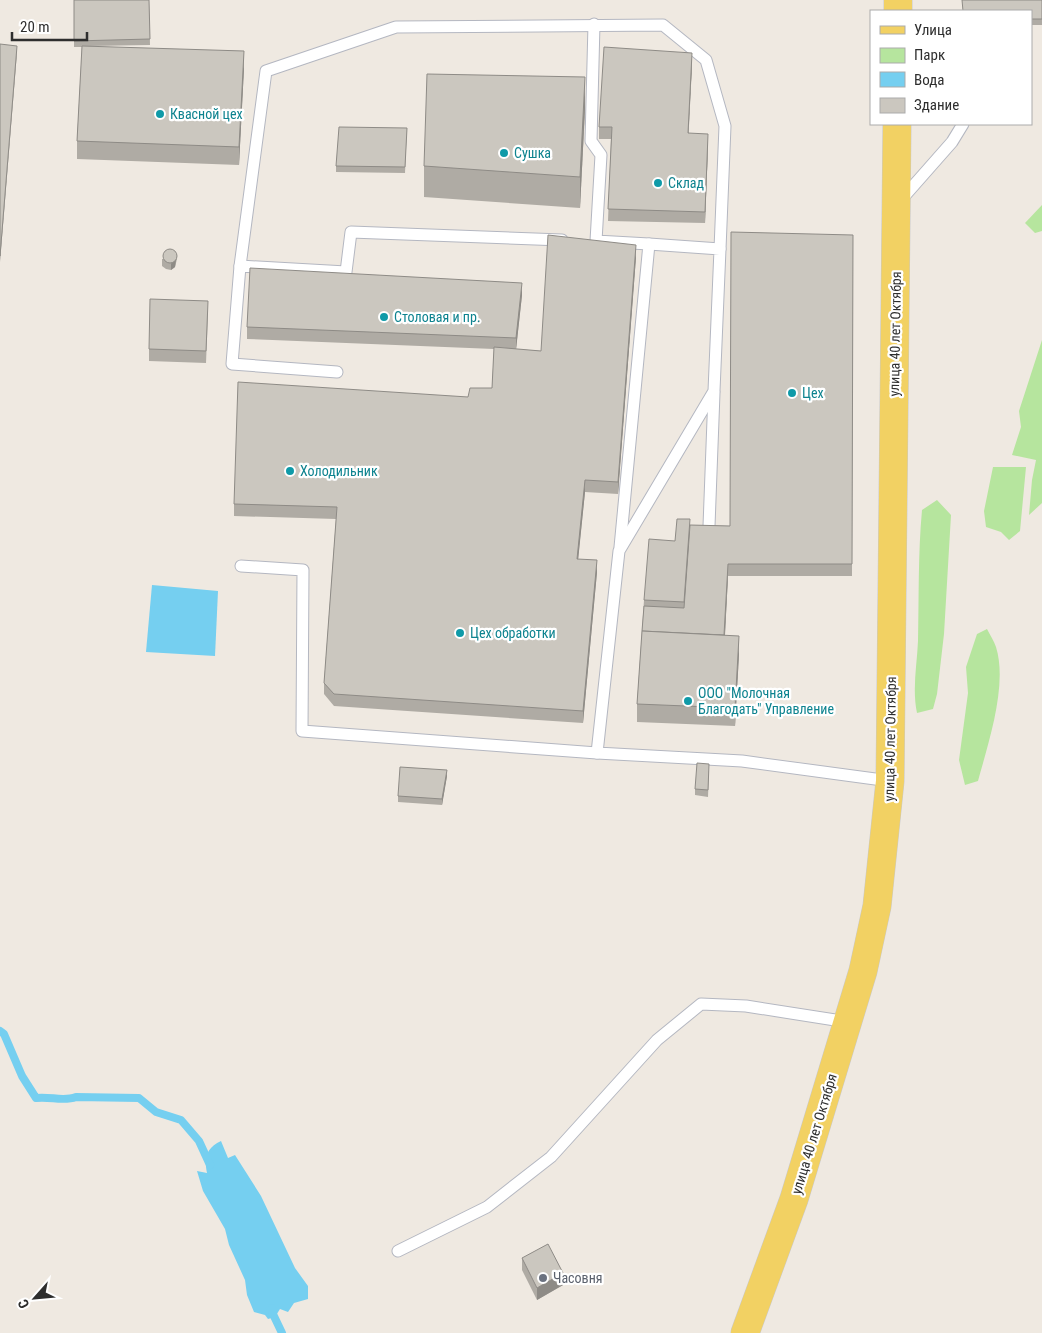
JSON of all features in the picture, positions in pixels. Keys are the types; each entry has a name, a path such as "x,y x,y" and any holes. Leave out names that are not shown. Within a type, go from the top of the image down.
{"main road":[{"name":"улица 40 лет Октября","path":"745,1333 794,1200 863,972 877,906 890,781 897,125"}],"lane":[{"path":"586,241 601,155 591,141 594,24"},
{"path":"337,372 232,364 240,266 266,71 396,27 594,24 663,25 706,60 725,126 709,526"},
{"path":"897,204 952,142 963,125"},
{"path":"240,266 346,272 351,232 586,241 720,249"},
{"path":"597,753 620,551 649,244"},
{"path":"620,551 714,391"},
{"path":"241,566 303,570 302,731 597,753 742,761 890,781"},
{"path":"398,1251 487,1207 551,1157 657,1040 701,1004 746,1006 848,1022"}],"green space":[{"path":"1042,205 1042,231 1035,233 1025,223"},
{"path":"1042,340 1042,503 1029,515 1036,460 1012,455 1021,427 1019,411"},
{"path":"993,467 1026,467 1020,531 1009,540 1001,532 986,527 984,511"},
{"path":"937,500 951,515 944,634 937,694 933,709 917,713 915,686 922,510"},
{"path":"987,629 996,647 999,662 998,696 978,781 965,785 959,760 968,693 966,667 977,634"}],"water":[{"path":"152,585 218,591 215,656 146,652"},
{"path":"221,1141 228,1158 235,1155 261,1196 295,1268 308,1286 308,1299 294,1303 288,1312 280,1309 275,1317 268,1319 265,1315 254,1312 247,1295 245,1280 229,1245 225,1229 203,1191 197,1171 207,1173 207,1154 212,1147"}],"building":[{"path":"74,0 149,0 150,39 74,41"},
{"path":"962,0 1042,0 1042,19 1032,19 1032,10 963,10"},
{"path":"0,44 17,46 0,256"},
{"name":"Квасной цех","path":"82,46 244,51 239,147 77,141"},
{"path":"604,47 692,53 688,133 708,134 705,212 608,209 612,127 599,127"},
{"name":"Сушка","path":"427,74 585,77 580,177 424,166"},
{"path":"339,127 407,128 405,167 336,166"},
{"name":"Цех","path":"731,232 853,235 852,564 728,564 724,635 642,631 644,606 684,608 690,525 730,526"},
{"path":"548,235 636,245 618,482 585,480 577,559 597,560 583,711 334,694 324,683 337,507 234,504 238,382 468,397 470,388 492,388 494,347 541,351"},
{"path":"167,249 173,249 177,256 173,263 167,263 163,259 163,253"},
{"name":"Столовая и пр.","path":"250,268 522,283 516,338 247,327"},
{"path":"150,299 208,301 206,351 149,349"},
{"path":"677,519 690,519 684,602 644,600 649,539 675,541"},
{"name":"ООО \"Молочная Благодать\" Управление","path":"642,631 739,636 735,708 637,704"},
{"path":"697,763 709,764 708,790 695,789"},
{"path":"400,767 447,770 442,799 398,796"},
{"path":"548,1244 563,1273 537,1288 522,1258"}],"waterway":[{"path":"0,1031 4,1034 22,1076 36,1098 139,1098 156,1112 181,1120 199,1141 210,1165"},
{"path":"272,1308 282,1333"}],"place":[{"name":"Квасной цех","path":"160,114"},
{"name":"Сушка","path":"504,153"},
{"name":"Склад","path":"658,183"},
{"name":"Столовая и пр.","path":"384,317"},
{"name":"Цех","path":"792,393"},
{"name":"Холодильник","path":"290,471"},
{"name":"Цех обработки","path":"460,633"},
{"name":"ООО \"Молочная Благодать\" Управление","path":"688,701"},
{"name":"Часовня","path":"543,1278"}]}
